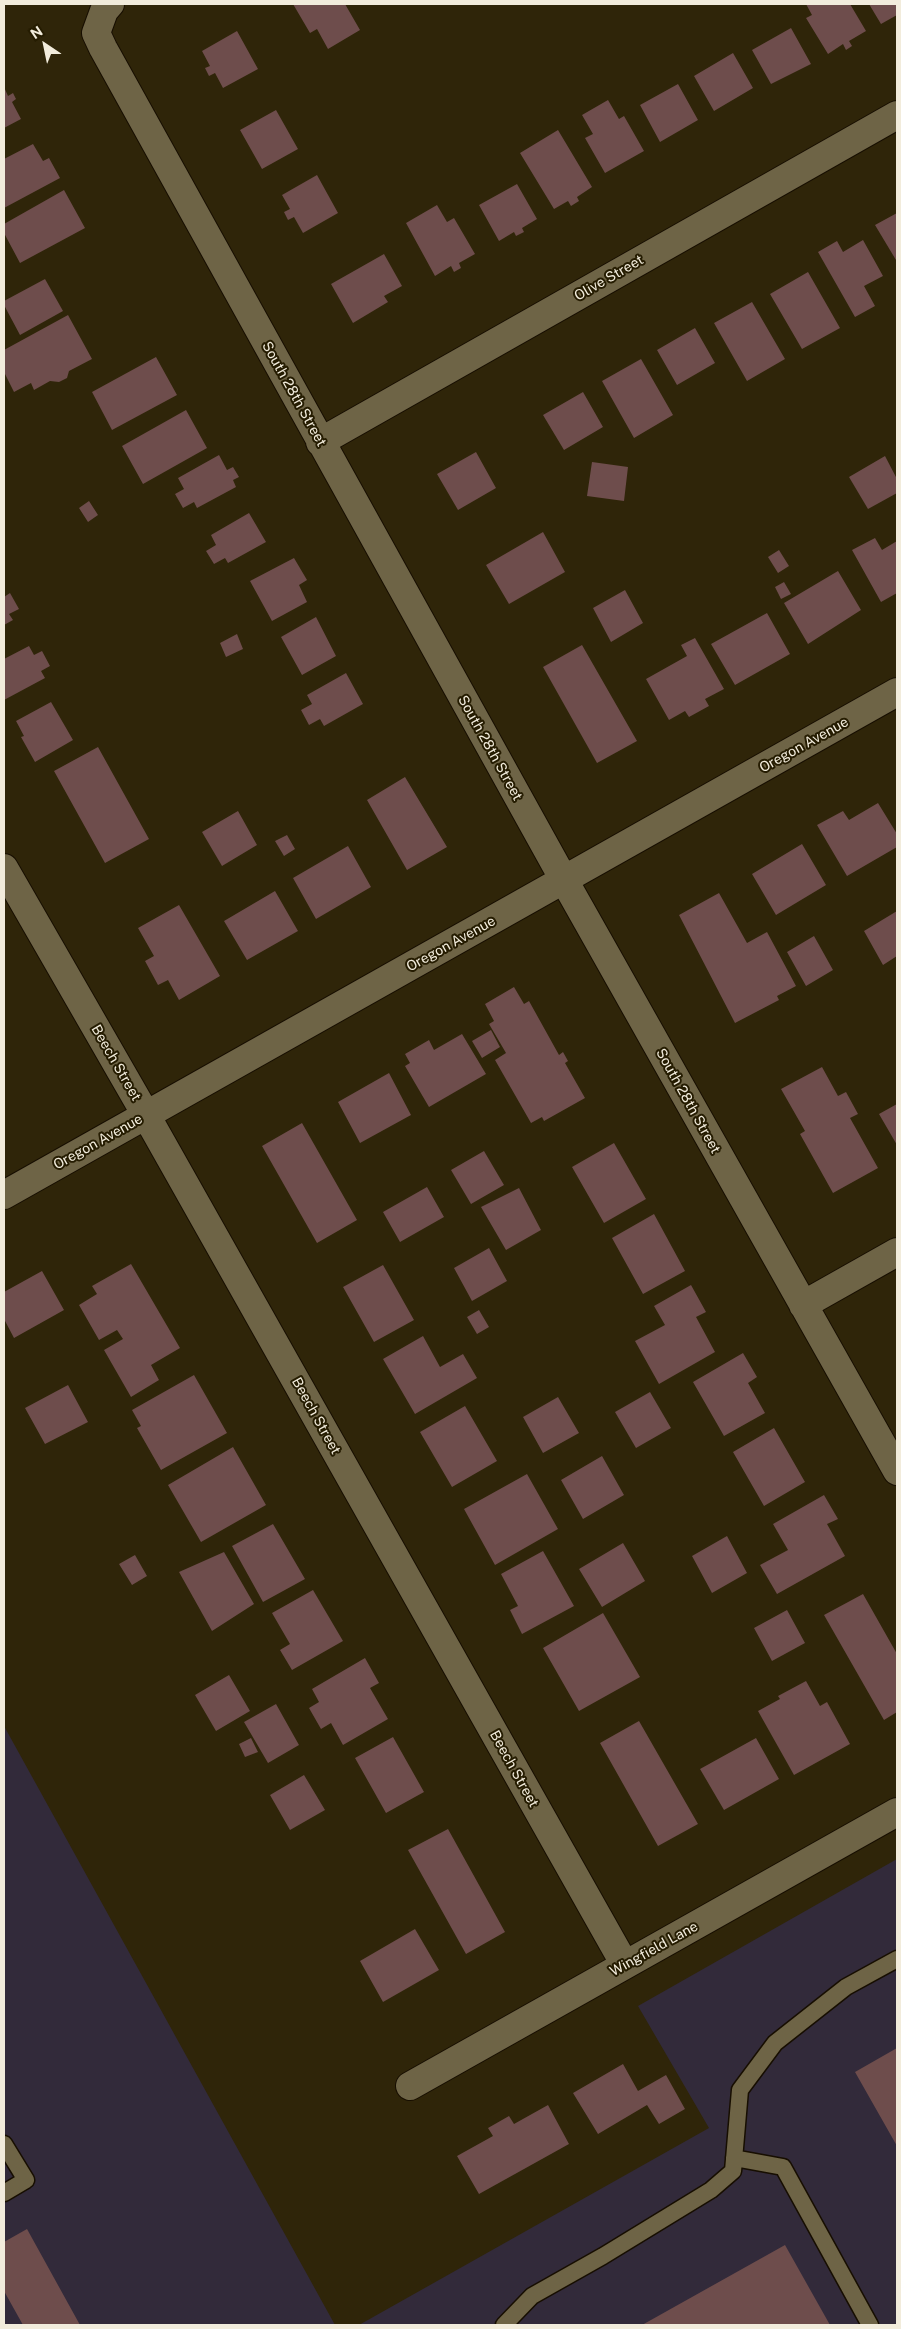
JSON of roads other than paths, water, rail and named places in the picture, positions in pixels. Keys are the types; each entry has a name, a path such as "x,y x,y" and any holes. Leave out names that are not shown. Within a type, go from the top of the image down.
{"street":[{"name":"South 28th Street","path":"105,12 96,33 103,48 564,880 897,1471"},
{"name":"Olive Street","path":"320,442 897,115"},
{"name":"Oregon Avenue","path":"4,1195 897,692"},
{"name":"Beech Street","path":"4,868 146,1115 625,1965"},
{"path":"803,1305 897,1252"},
{"name":"Wingfield Lane","path":"410,2086 897,1812"}],"lane":[{"path":"504,2325 532,2296 603,2256 711,2190 733,2171 740,2090 775,2043 846,1987 897,1959"},
{"path":"4,2144 26,2180 4,2193"},
{"path":"734,2158 783,2167 870,2325"}]}
